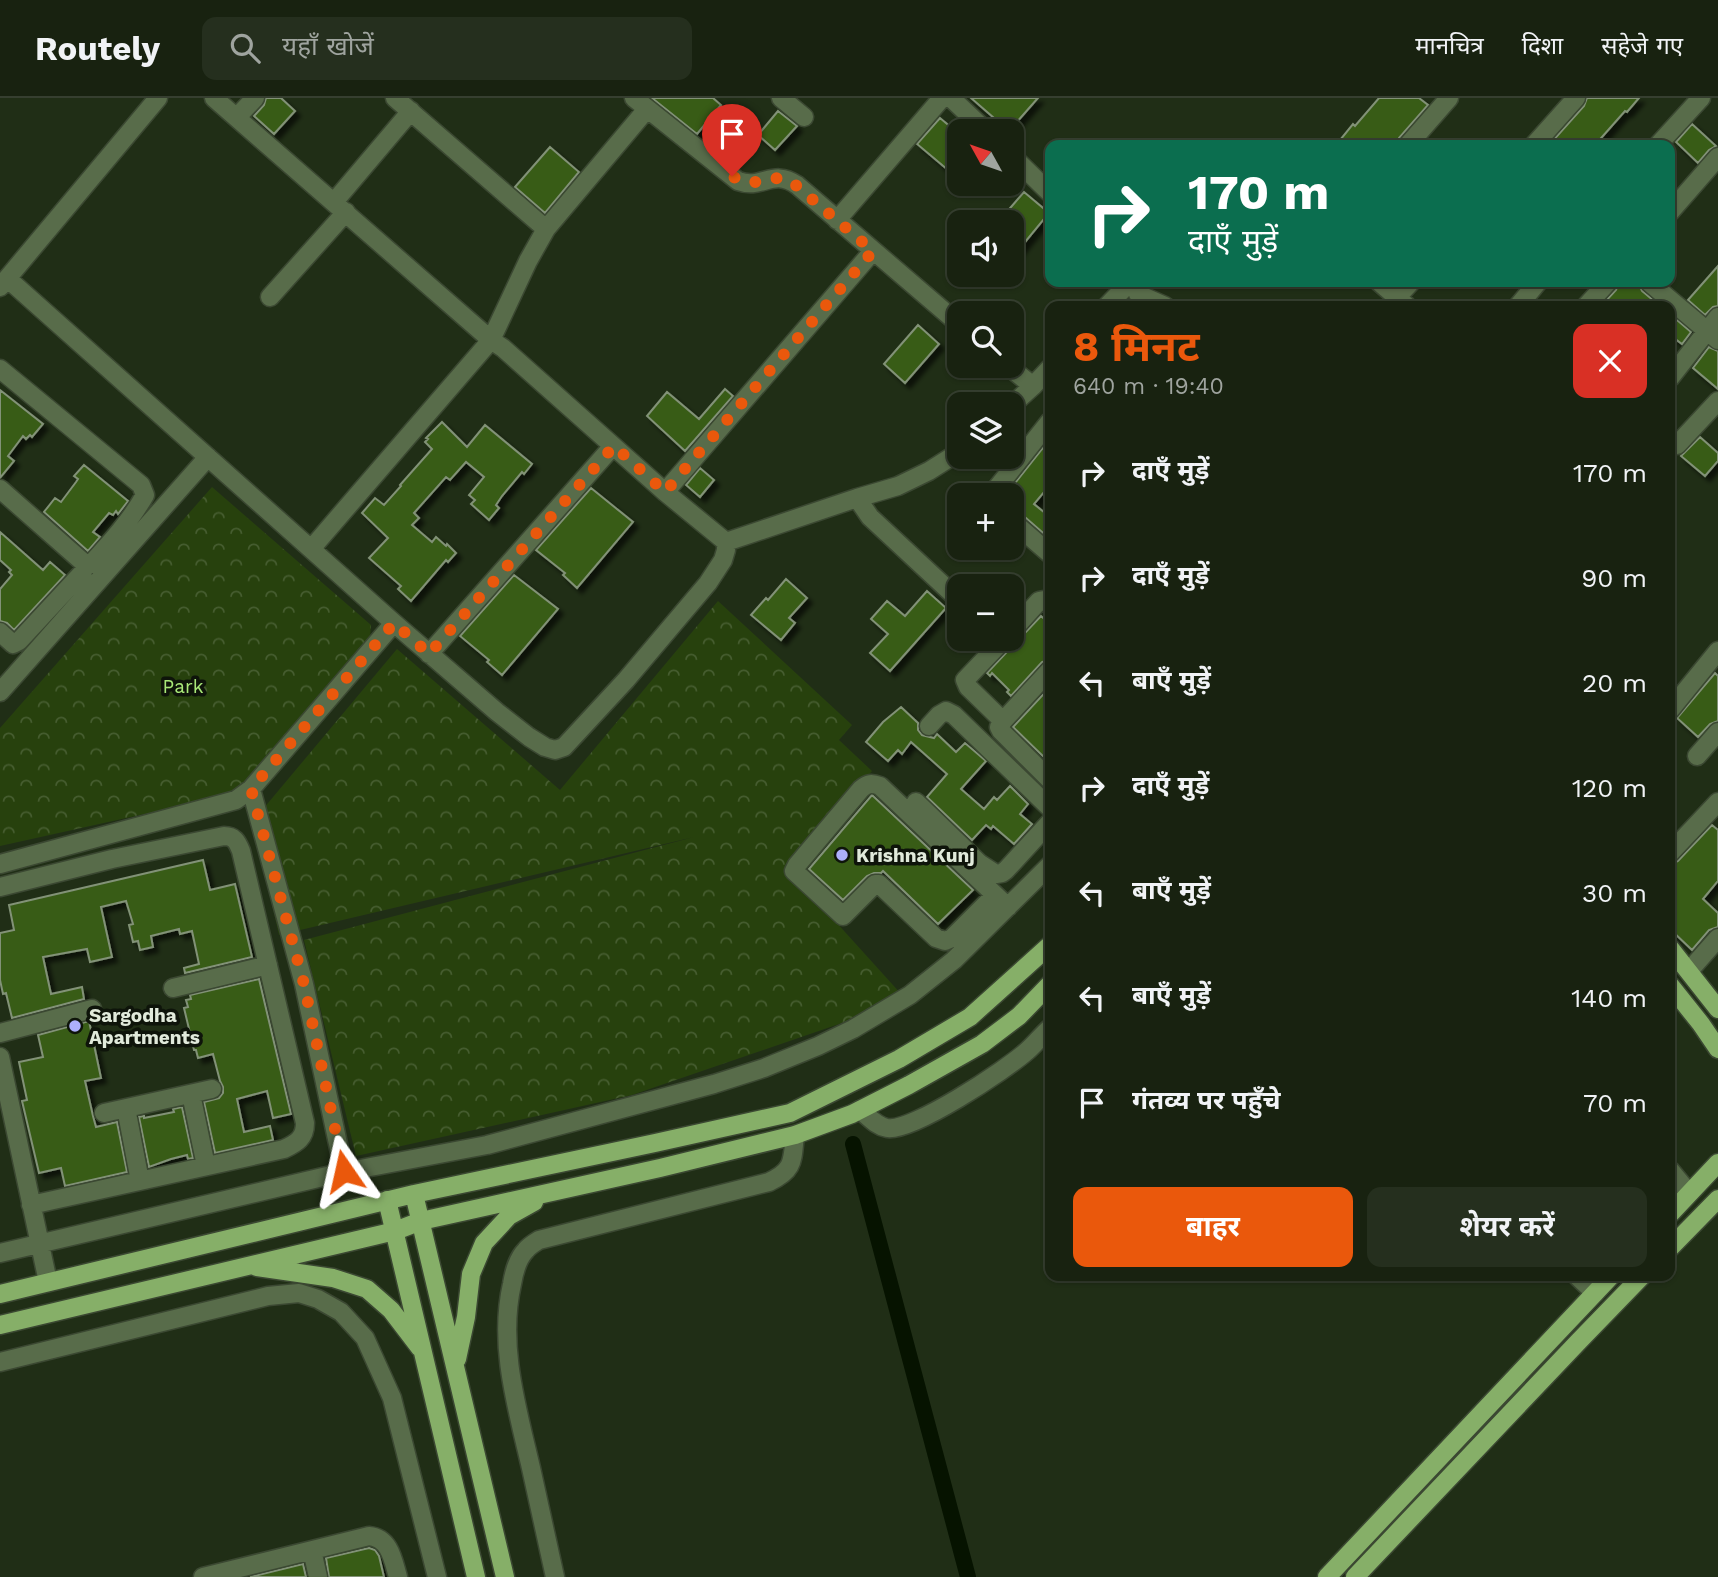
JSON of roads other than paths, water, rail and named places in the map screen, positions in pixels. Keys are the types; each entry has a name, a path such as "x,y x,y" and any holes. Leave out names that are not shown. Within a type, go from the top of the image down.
{"main road":[{"path":"0,1294 387,1200 790,1113 899,1059 970,1017 1045,950"},
{"path":"1675,954 1718,1009"},
{"path":"0,1325 395,1231 421,1221 795,1135 860,1110 982,1044 1019,1017 1045,989"},
{"path":"1675,991 1718,1049"},
{"path":"1675,1208 1718,1163"},
{"path":"455,1366 466,1317 471,1274 484,1243 509,1216 549,1193"},
{"path":"414,1194 505,1577"},
{"path":"1675,1243 1718,1199"},
{"path":"387,1200 476,1577"},
{"path":"246,1266 333,1278 367,1289 391,1310 424,1354"},
{"path":"1327,1577 1606,1281"},
{"path":"1355,1577 1637,1281"}],"street":[{"path":"158,98 4,283 208,457 497,712 545,747 555,750 564,747 626,680 708,583 723,560 726,542"},
{"path":"214,98 665,492 726,542"},
{"path":"237,117 255,98"},
{"path":"781,98 804,117"},
{"path":"837,220 942,98"},
{"path":"951,98 973,119"},
{"path":"1412,140 1449,98"},
{"path":"1538,140 1576,98"},
{"path":"1663,140 1701,98"},
{"path":"270,296 340,207 407,103 546,229"},
{"path":"311,549 491,340 546,229 641,104 738,181 754,183 780,177 797,185 947,314"},
{"path":"1675,206 1718,157"},
{"path":"1024,168 1045,188"},
{"path":"665,492 873,251"},
{"path":"1385,287 1401,301"},
{"path":"1522,301 1534,287"},
{"path":"1591,301 1603,287"},
{"path":"1656,287 1714,329 1675,372"},
{"path":"1116,301 1135,291 1155,301"},
{"path":"0,369 141,485 145,495 136,512 91,564 84,564 0,489"},
{"path":"1024,394 1045,373"},
{"path":"1022,378 1032,386"},
{"path":"1678,445 1718,401"},
{"path":"1001,483 1045,427"},
{"path":"429,654 614,446"},
{"path":"0,632 13,643 19,641 90,577 208,457"},
{"path":"726,542 913,480 947,461"},
{"path":"857,498 870,517 947,589"},
{"path":"0,499 90,577"},
{"path":"1024,531 1045,550"},
{"path":"0,692 24,665 90,577"},
{"path":"1024,618 1039,601 1045,601"},
{"path":"0,864 236,800 251,789 394,623"},
{"path":"0,644 24,665"},
{"path":"993,651 965,680 968,687 1003,721"},
{"path":"1675,703 1718,651"},
{"path":"1045,683 999,727 1045,775"},
{"path":"929,726 943,712 954,715 1045,803"},
{"path":"1697,756 1718,732"},
{"path":"1001,901 880,786 874,784 867,784 861,789 794,871 843,916 875,884 879,884 936,937 945,941 1001,901 1021,893 1045,870"},
{"path":"251,789 304,984 344,1171"},
{"path":"916,802 986,869 992,873 1002,873 1021,893"},
{"path":"1675,848 1718,802"},
{"path":"1002,873 1045,827"},
{"path":"0,887 112,859 231,836 237,841 241,851 305,1123 301,1139 284,1149 31,1205"},
{"path":"0,1253 344,1171 487,1145 764,1068 818,1046 910,995 954,960 1001,901"},
{"path":"1689,971 1718,938"},
{"path":"173,988 268,965"},
{"path":"0,1033 92,1010"},
{"path":"860,1110 880,1126 896,1128 907,1125 968,1093 1008,1066 1045,1033"},
{"path":"0,1057 48,1282"},
{"path":"104,1113 212,1089"},
{"path":"191,1094 206,1166"},
{"path":"126,1108 140,1181"},
{"path":"555,1577 514,1394 508,1349 510,1291 520,1258 527,1248 539,1240 783,1176 793,1162 795,1135"},
{"path":"1675,1176 1689,1193"},
{"path":"1582,1281 1595,1293"},
{"path":"0,1362 268,1296 299,1293 318,1299 341,1312 365,1338 392,1398 437,1577"},
{"path":"203,1577 369,1536 379,1538 387,1546 398,1577"},
{"path":"312,1550 318,1577"}],"waterway":[{"path":"853,1144 968,1577"}],"place":[{"name":"Krishna Kunj","path":"842,855"},
{"name":"Sargodha Apartments","path":"75,1026"}],"park label":[{"name":"Park","path":"183,686"}]}
